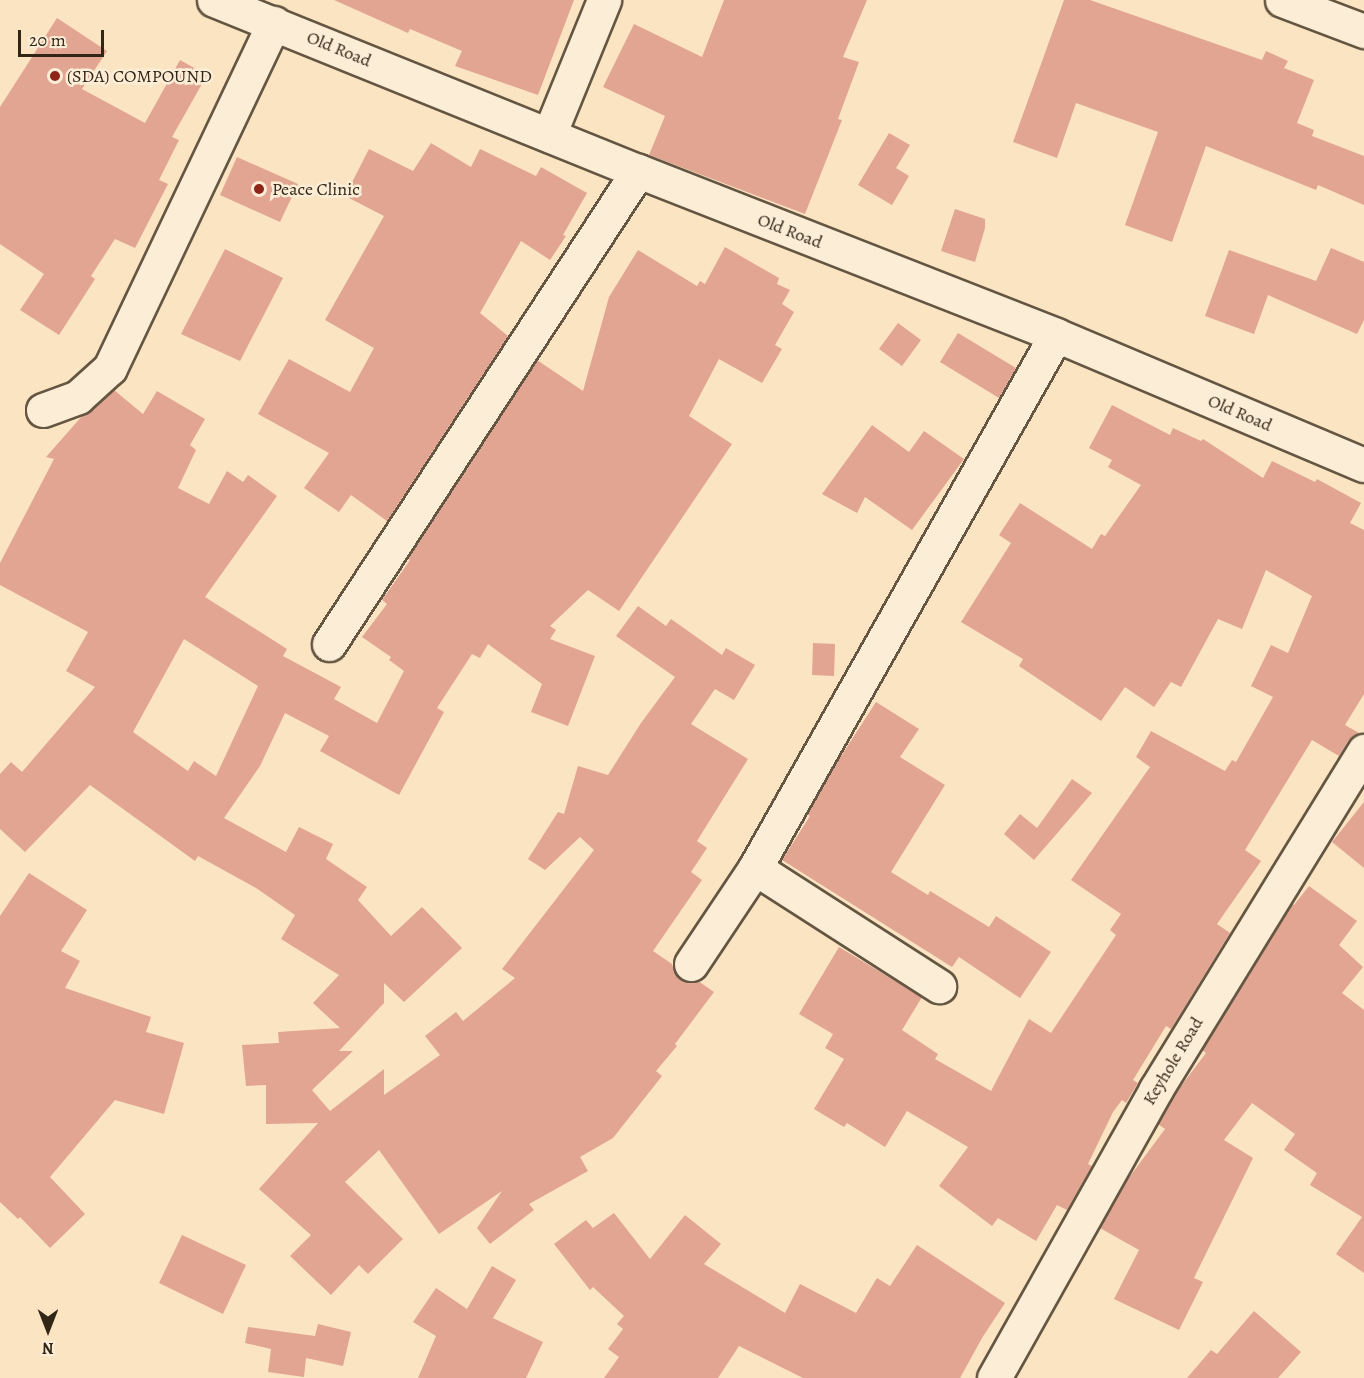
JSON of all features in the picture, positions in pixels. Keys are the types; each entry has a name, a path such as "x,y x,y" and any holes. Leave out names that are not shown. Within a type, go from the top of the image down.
{"street":[{"path":"549,135 604,0"},
{"path":"1282,0 1364,31"},
{"name":"Old Road","path":"226,2 638,171 1056,335 1364,465"},
{"path":"43,410 78,397 110,368 274,23"},
{"path":"329,644 638,171"},
{"path":"691,964 755,868 1056,335"},
{"name":"Keyhole Road","path":"994,1378 1156,1089 1364,751"},
{"path":"755,868 939,986"}],"building":[{"path":"334,0 574,0 538,95 455,66 462,51 410,29 408,33"},
{"path":"724,0 867,0 843,57 859,62 838,119 842,120 805,214 649,155 665,116 603,87 634,24 702,57"},
{"path":"1064,0 1090,0 1262,60 1266,51 1288,61 1284,68 1314,80 1297,123 1314,130 1312,136 1364,156 1364,205 1318,185 1316,190 1206,146 1172,242 1125,225 1158,132 1076,103 1057,158 1013,142"},
{"path":"57,18 107,51 82,89 145,123 180,60 207,75 172,137 179,140 159,180 168,184 135,248 115,239 91,276 95,279 59,335 20,310 44,274 0,244 0,107"},
{"path":"889,133 910,145 896,168 909,176 892,205 858,185"},
{"path":"431,143 471,167 480,149 536,176 541,167 587,193 563,235 566,236 550,260 521,241 480,313 508,336 387,521 351,495 339,512 304,488 329,453 258,414 289,359 350,392 374,348 325,320 384,216 345,196 369,149 413,171"},
{"name":"Peace Clinic","path":"237,157 298,184 280,222 220,195"},
{"path":"955,209 985,219 985,228 975,262 941,251"},
{"path":"725,247 779,278 777,284 790,290 782,304 794,312 775,345 782,349 762,383 719,359 689,416 732,444 619,611 588,590 550,626 556,630 550,639 595,656 568,726 531,712 542,684 488,644 480,658 472,654 437,708 444,712 399,795 320,751 329,736 285,713 260,766 224,818 286,852 299,827 333,844 326,859 367,887 358,900 391,936 422,907 462,948 404,1002 384,983 384,1003 339,1051 353,1051 312,1090 330,1111 384,1069 384,1095 440,1055 425,1036 456,1012 463,1021 515,978 502,969 594,850 580,837 545,870 528,859 558,812 564,814 578,766 608,775 641,723 675,677 616,636 638,606 666,626 671,619 722,655 726,648 755,665 734,700 715,689 691,724 748,759 697,841 707,848 691,872 702,880 653,951 672,964 680,979 689,983 698,981 714,992 675,1044 677,1046 656,1071 662,1076 613,1138 580,1157 588,1171 529,1204 534,1210 490,1244 477,1228 502,1191 439,1234 379,1150 345,1182 403,1239 368,1274 359,1265 331,1295 290,1256 311,1235 259,1189 318,1123 266,1124 266,1085 246,1086 242,1045 279,1043 278,1032 340,1028 313,1003 339,975 281,939 295,915 256,888 198,856 195,861 90,785 25,852 0,829 0,774 11,762 22,772 95,687 66,671 88,632 0,585 0,563 54,459 46,457 83,415 114,390 143,414 157,391 205,419 190,445 196,450 178,488 209,504 227,471 243,482 248,475 277,496 205,597 287,649 283,656 341,687 334,699 377,723 404,671 389,660 391,657 362,637 387,604 382,600 410,560 407,558 537,360 583,391 609,297 638,250 697,286 700,281 705,284","holes":["184,639 258,686 216,776 194,761 188,771 133,732"]},
{"path":"1331,248 1364,262 1364,320 1357,334 1268,295 1254,334 1205,316 1229,250 1316,281"},
{"path":"225,249 283,278 240,361 181,334"},
{"path":"898,323 921,340 902,366 879,349"},
{"path":"958,333 1016,368 999,398 940,362"},
{"path":"1112,405 1170,435 1173,428 1201,441 1203,439 1263,478 1272,461 1315,482 1317,479 1361,503 1350,523 1364,530 1364,694 1345,725 1359,733 1348,741 1339,756 1312,740 1245,850 1261,861 1217,924 1230,933 1171,1029 1166,1026 1133,1080 1138,1083 1126,1103 1122,1100 1113,1112 1088,1164 1092,1166 1067,1210 1057,1205 1036,1241 998,1218 992,1226 939,1186 968,1147 907,1111 885,1147 847,1123 844,1127 814,1109 844,1059 825,1048 833,1034 799,1014 839,947 922,997 902,1030 938,1054 935,1059 991,1091 1029,1019 1051,1033 1116,935 1110,930 1121,914 1071,880 1150,767 1136,757 1151,731 1225,771 1232,760 1236,762 1273,697 1251,686 1271,645 1288,653 1312,596 1266,570 1242,629 1218,619 1181,687 1171,682 1154,707 1125,687 1101,721 1019,666 1023,659 961,622 1011,543 999,535 1020,503 1092,549 1101,534 1105,536 1141,485 1108,467 1112,460 1089,448"},
{"path":"872,425 909,452 924,431 964,459 912,530 865,497 857,513 822,494"},
{"path":"813,643 835,644 834,676 812,675"},
{"path":"876,702 919,729 900,757 945,785 891,872 928,895 930,891 989,927 996,916 1051,952 1020,998 959,957 952,967 782,860 810,816 807,814 832,770"},
{"path":"1072,779 1092,793 1034,860 1004,834 1020,814 1037,828"},
{"path":"1364,802 1364,868 1332,842"},
{"path":"29,873 87,910 61,951 80,961 65,988 151,1017 146,1032 184,1043 164,1114 115,1100 50,1177 85,1214 50,1248 20,1217 18,1219 0,1202 0,916"},
{"path":"1309,886 1357,921 1339,945 1363,967 1342,993 1364,1010 1364,1273 1336,1254 1362,1217 1310,1185 1317,1173 1284,1150 1295,1134 1252,1103 1224,1140 1253,1158 1194,1278 1203,1282 1179,1330 1114,1299 1139,1250 1100,1228 1125,1183 1165,1129 1158,1124 1172,1098 1206,1053 1202,1050 1292,903 1294,905"},
{"path":"614,1213 650,1259 685,1215 721,1244 704,1264 785,1313 800,1284 856,1313 877,1278 890,1286 917,1245 1005,1303 960,1378 803,1378 739,1346 718,1378 604,1378 619,1357 608,1349 623,1329 617,1324 624,1316 593,1287 590,1290 554,1244 586,1220 593,1228"},
{"path":"182,1235 246,1265 223,1314 159,1283"},
{"path":"492,1266 516,1280 493,1318 543,1342 526,1378 418,1378 436,1336 413,1322 436,1288 467,1309"},
{"path":"1254,1311 1301,1352 1278,1378 1187,1378 1211,1350 1217,1354"},
{"path":"318,1324 351,1332 343,1366 306,1358 304,1377 268,1372 271,1349 245,1343 248,1327 315,1336"}],"place":[{"name":"(SDA) COMPOUND","path":"55,76"},
{"name":"Peace Clinic","path":"259,189"}]}
